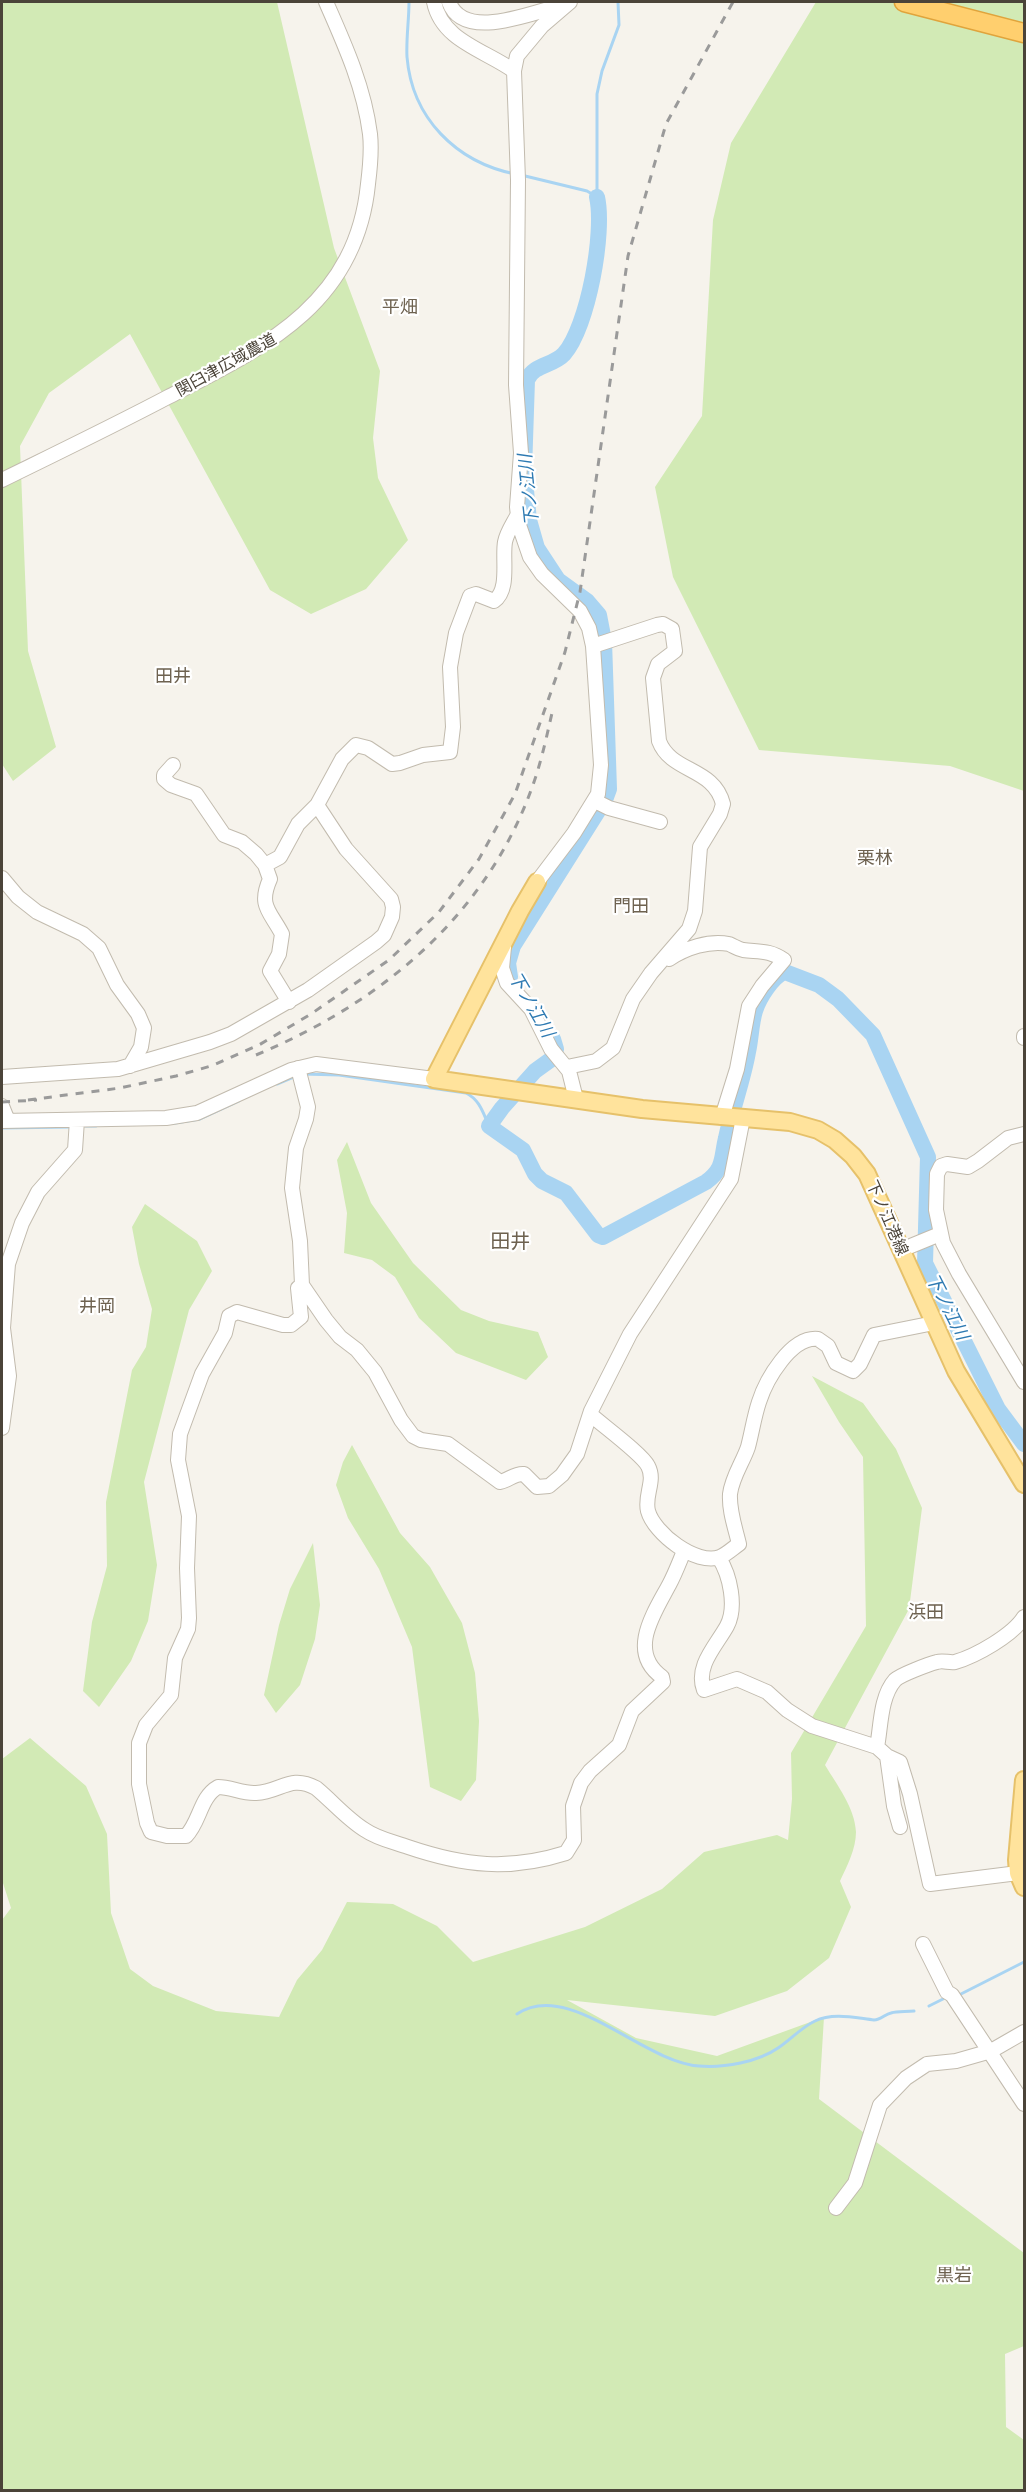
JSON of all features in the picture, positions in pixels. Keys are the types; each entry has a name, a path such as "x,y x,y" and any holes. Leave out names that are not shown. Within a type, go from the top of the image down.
{"highway":[{"path":"904,2 1024,33"}],"main road":[{"path":"537,882 434,1079 723,1117"},
{"name":"下ノ江港線","path":"723,1117 779,1121 807,1127 827,1135 844,1146 867,1174 907,1247 934,1323 966,1389 1024,1484"},
{"path":"1021,1880 1017,1853 1024,1780"}],"street":[{"name":"関臼津広域農道","path":"2,480 257,351 308,311 334,277 353,244 360,226 367,196 370,136 358,80 326,2"},
{"path":"434,2 436,13 444,26 460,41 496,58 514,71"},
{"path":"449,2 451,7 466,20 500,22 567,3"},
{"path":"537,882 600,804 600,644 580,612 542,574 530,557 522,538 518,516 521,453 516,385 518,175 514,71 517,56 542,26 567,3"},
{"path":"265,865 280,857 298,824 317,805 342,759 356,745 368,748 393,764 423,755 450,752 453,727 450,675 456,633 470,596 476,594 494,601 500,595 506,540 518,516"},
{"path":"567,1067 596,1061 613,1048 633,999 692,923 696,903 700,847 720,814 723,804 710,780 678,763 663,751 659,741 653,678 662,660 675,651 672,629 663,624 657,625 600,644"},
{"path":"172,765 164,775 164,779 171,785 194,792 224,835 248,846 265,865 270,877 264,891 265,904 282,936 279,954 270,971 289,1002"},
{"path":"600,804 660,822"},
{"path":"2,1077 118,1069 231,1034 289,1002 380,940 393,913 389,895 346,849 317,805"},
{"path":"2,878 26,905 41,915 83,934 99,948 117,985 143,1023 144,1035 141,1047 130,1066"},
{"path":"507,936 502,957 505,978 510,988 531,1009 554,1052 567,1067 573,1081 576,1099"},
{"path":"659,964 681,951 713,944 729,944 741,950 766,951 784,960 749,1006 737,1069 723,1117"},
{"path":"2,1106 5,1121 166,1118 197,1113 326,1064 434,1079"},
{"path":"299,1073 307,1095 308,1113 296,1148 292,1188 300,1241 302,1285 340,1337 357,1350 375,1372 412,1436 448,1444 500,1482 509,1480 517,1473 524,1474 537,1487 549,1485 562,1475 577,1455 590,1414 630,1334 731,1179 743,1119"},
{"path":"2,1428 9,1376 3,1328 8,1264 22,1223 38,1192 75,1150 78,1120"},
{"path":"1024,1134 1008,1138 968,1167 947,1164 939,1168 936,1179 939,1235 959,1274 1024,1382"},
{"path":"907,1247 939,1235"},
{"path":"302,1285 298,1288 300,1317 291,1325 283,1325 237,1312 229,1316 225,1333 202,1374 180,1434 178,1460 189,1516 187,1568 189,1618 188,1629 175,1658 171,1695 146,1725 140,1743 139,1784 147,1823 152,1832 167,1836 186,1836 199,1816 207,1796 218,1787 257,1793 295,1782 308,1783 316,1788 367,1832 425,1853 476,1865 540,1861 566,1853 574,1840 573,1806 581,1783 590,1771 619,1744 632,1711 663,1682 662,1677 654,1671 646,1656 647,1628 684,1551"},
{"path":"590,1414 647,1463 652,1475 647,1498 648,1512 657,1527 684,1551 696,1556 719,1558 739,1544 731,1513 730,1492 749,1444 759,1401 787,1353 803,1341 818,1339 828,1346 836,1363 853,1371 860,1364 875,1334 934,1323"},
{"path":"719,1558 725,1568 731,1611 727,1625 704,1666 701,1683 704,1690 738,1679 767,1692 787,1710 812,1726 882,1751 900,1762 910,1794 930,1884 1021,1880"},
{"path":"900,1827 882,1751 885,1699 895,1679 939,1661 952,1662 963,1659 1006,1635 1019,1625 1024,1617"},
{"path":"923,1944 947,1992 952,1995 991,2051 1024,2103"},
{"path":"836,2208 855,2183 880,2105 906,2078 927,2064 956,2061 991,2051 1024,2032"}],"green space":[{"path":"2,2 277,2 334,248 380,371 373,438 378,478 408,540 366,589 311,614 270,590 130,334 49,393 20,446 28,651 56,747 13,781 2,764"},
{"path":"816,2 1024,2 1024,791 950,766 759,750 673,577 655,487 702,416 713,220 731,143"},
{"path":"347,1142 371,1203 413,1263 461,1310 489,1321 538,1332 548,1357 526,1380 456,1353 419,1318 395,1277 372,1260 344,1253 347,1213 337,1160"},
{"path":"145,1204 197,1241 212,1271 189,1310 144,1482 157,1565 148,1621 131,1661 99,1707 83,1691 92,1622 107,1566 106,1502 132,1370 146,1347 152,1309 139,1264 132,1227"},
{"path":"812,1376 863,1403 896,1449 922,1508 909,1609 825,1765 845,1797 855,1823 856,1832 851,1857 840,1881 851,1907 829,1958 787,1991 715,2016 567,2000 636,2038 717,2056 824,2017 819,2099 1024,2253 1024,2346 1005,2354 1006,2427 1024,2440 1024,2490 2,2490 2,1920 11,1908 2,1880 2,1759 30,1738 86,1786 107,1834 111,1913 130,1969 153,1986 216,2011 279,2017 297,1980 322,1950 347,1902 393,1904 437,1926 473,1962 585,1927 662,1889 704,1852 777,1835 788,1840 792,1799 791,1753 866,1626 863,1457"},
{"path":"352,1445 400,1533 430,1567 462,1623 475,1673 479,1721 476,1780 461,1801 430,1787 412,1647 379,1569 348,1518 336,1485 343,1462"},
{"path":"313,1543 320,1605 315,1639 300,1685 276,1713 264,1695 279,1625 290,1589"}],"waterway":[{"path":"409,2 407,57 411,79 428,118 456,148 494,168 515,174"},
{"path":"597,197 597,94 602,71 619,25 618,2"},
{"path":"521,175 587,191 597,197"},
{"name":"下ノ江川","path":"510,977 508,963 513,946 605,800 609,789 604,641 599,615 587,601 558,580 537,548 529,520 524,471 527,380 534,371 564,354 573,341 580,323 587,302 596,255 599,232 597,197"},
{"name":"下ノ江川","path":"553,1039 556,1049 553,1058 535,1071 489,1126 523,1150 535,1174 542,1181 566,1193 598,1235 603,1237 706,1182 716,1172 721,1162 743,1074 755,1011 771,983 785,972 819,985 838,999 873,1035 928,1157 925,1263 998,1409 1024,1444"},
{"path":"303,1074 339,1075 466,1093 478,1103 489,1126"},
{"path":"277,1084 296,1076"},
{"path":"175,1123 200,1119 239,1101"},
{"path":"86,1126 96,1126"},
{"path":"2,1128 72,1127"},
{"path":"957,1996 1024,1962"},
{"path":"929,2006 943,1999"},
{"path":"517,2014 537,2006 559,2007 582,2014 677,2061 709,2066 730,2065 761,2057 822,2018 844,2016 874,2020 894,2012 914,2011"}],"railway":[{"path":"28,1100 120,1088 176,1076 211,1066 259,1045 311,1014 389,960 439,912 479,859 515,794 565,652 580,592 628,256 666,124 733,2"},
{"path":"256,1055 303,1033 347,1008 388,980 426,947 460,911 490,871 515,827 535,779 552,713"},
{"path":"2,1102 37,1100"}],"district":[{"name":"平畑","path":"400,307"},
{"name":"田井","path":"173,676"},
{"name":"栗林","path":"875,858"},
{"name":"門田","path":"631,906"},
{"name":"田井","path":"510,1242"},
{"name":"井岡","path":"97,1306"},
{"name":"浜田","path":"926,1612"},
{"name":"黒岩","path":"954,2275"}]}
